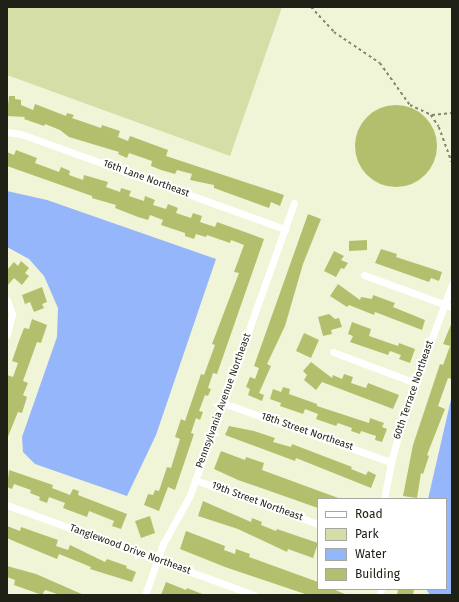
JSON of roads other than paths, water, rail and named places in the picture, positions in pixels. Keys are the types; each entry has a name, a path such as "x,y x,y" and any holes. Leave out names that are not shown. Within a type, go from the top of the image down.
{"street":[{"name":"16th Lane Northeast","path":"7,132 36,139 285,229"},
{"name":"Pennsylvania Avenue Northeast","path":"145,595 169,531 183,509 195,480 294,203"},
{"path":"364,275 452,307"},
{"name":"60th Terrace Northeast","path":"384,498 391,462 416,383 452,284"},
{"path":"7,300 12,314 12,321 7,334"},
{"path":"333,352 416,383"},
{"name":"18th Street Northeast","path":"223,403 391,462"},
{"name":"19th Street Northeast","path":"195,480 317,524"},
{"name":"Tanglewood Drive Northeast","path":"7,505 254,595"}],"water":[{"path":"7,191 47,200 216,259 156,435 127,496 35,464 23,452 22,437 57,337 58,308 44,276 29,259 7,247"},
{"path":"452,395 452,595 430,595 427,590 447,590 447,498 428,498"}]}
